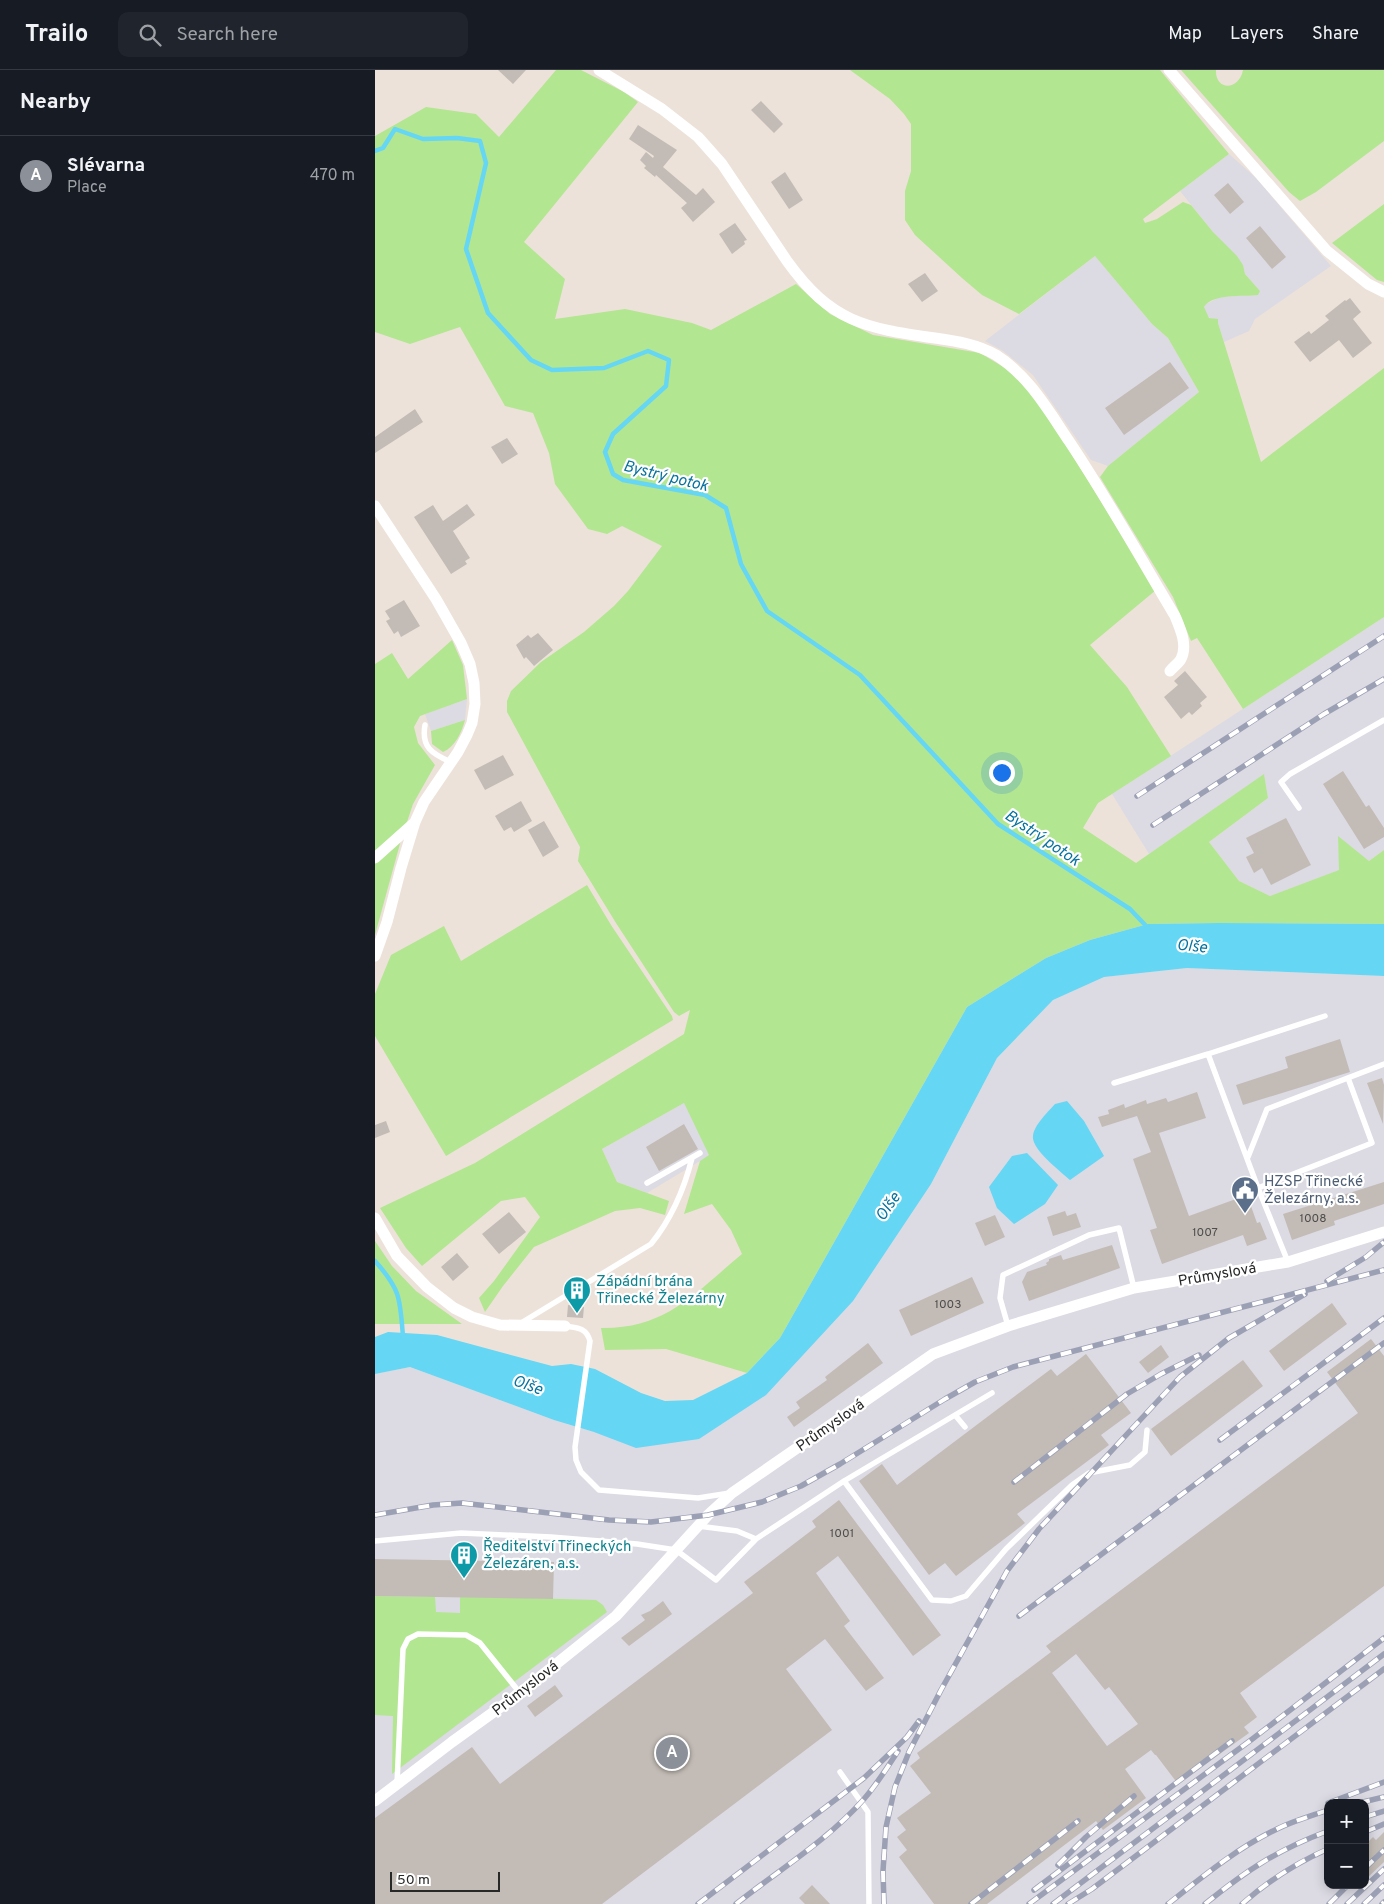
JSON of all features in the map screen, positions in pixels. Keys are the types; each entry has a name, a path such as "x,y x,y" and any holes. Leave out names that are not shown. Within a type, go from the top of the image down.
{"street":[{"path":"599,70 662,109 698,137 722,164 787,261 818,298 845,316 869,327 976,346 995,355 1015,369 1026,380 1099,487 1175,616 1182,632 1184,647 1181,659 1170,671"},
{"path":"1169,70 1327,251 1368,284 1384,292"},
{"path":"375,506 436,599 461,643 470,664 474,683 475,704 472,723 467,735 424,802 415,822 387,922 375,956"},
{"path":"375,858 415,822"},
{"path":"375,1218 397,1256 427,1287 472,1317 500,1325 565,1326"},
{"name":"Průmyslová","path":"375,1801 520,1693 616,1616 698,1526 732,1493 933,1354 1009,1326 1134,1288 1288,1262 1384,1232"}],"lane":[{"path":"1299,808 1281,782 1290,774 1384,720"},
{"path":"425,725 423,736 425,744 440,757 451,762"},
{"path":"1114,1083 1325,1016"},
{"path":"1208,1054 1288,1262"},
{"path":"1248,1158 1267,1109 1384,1064"},
{"path":"1258,1188 1372,1143 1348,1078"},
{"path":"647,1183 700,1152"},
{"path":"519,1324 651,1244 665,1226 675,1208 687,1179 692,1158"},
{"path":"1009,1326 1000,1298 1003,1275 1089,1235 1119,1228 1134,1288"},
{"path":"565,1326 582,1328 588,1334 590,1348 575,1447 576,1460 581,1472 599,1490 698,1498 732,1493"},
{"path":"375,1541 461,1533 561,1537 637,1544 676,1550 716,1580 756,1539 844,1481 993,1393"},
{"path":"955,1415 965,1427"},
{"path":"844,1481 932,1600 951,1601 966,1596 1007,1549 1073,1485 1089,1473 1130,1466 1145,1452 1147,1430"},
{"path":"698,1526 737,1531 756,1539"},
{"path":"397,1785 403,1649 408,1639 418,1634 466,1635 480,1643 520,1693"},
{"path":"839,1772 868,1812 869,1904"}],"shaded area":[{"path":"1229,154 1256,178 1331,266 1255,319 1249,331 1224,342 1218,323 1206,315 1204,307 1206,304 1220,297 1257,295 1260,291 1245,274 1243,265 1180,191"},
{"path":"1095,256 1152,324 1168,338 1199,392 1108,466 1091,460 1033,375 1003,351 985,341"},
{"path":"1384,617 1384,850 1369,861 1338,837 1340,870 1270,896 1239,881 1209,842 1268,798 1264,775 1149,854 1112,794"},
{"path":"467,699 465,720 431,731 425,714"},
{"path":"1187,968 1384,976 1384,1904 375,1904 375,1374 410,1367 554,1420 594,1432 699,1439 931,1184 997,1058 1053,1000 1104,977"},
{"path":"684,1103 710,1155 647,1193 617,1182 602,1149"}],"green space":[{"path":"556,70 581,70 624,92 638,102 524,242 565,279 555,319 625,309 692,323 711,330 796,284 830,314 873,335 980,353 1010,371 1039,402 1156,590 1090,645 1127,687 1171,756 1098,803 1083,828 1136,863 1264,774 1268,798 1209,842 1239,881 1270,896 1339,870 1338,836 1369,861 1384,850 1384,924 1148,924 1090,940 1046,958 967,1007 780,1338 747,1373 666,1349 605,1350 601,1328 624,1327 662,1315 694,1295 742,1254 731,1230 712,1204 684,1214 700,1161 709,1155 684,1103 602,1149 617,1182 669,1201 665,1215 640,1208 615,1211 534,1247 485,1312 479,1298 494,1281 540,1217 525,1197 501,1201 422,1266 406,1248 380,1208 475,1163 684,1034 690,1010 679,1016 674,1012 616,923 578,861 580,847 507,712 507,701 511,691 541,662 584,632 614,606 628,591 662,546 622,526 607,534 588,529 555,484 549,453 533,413 505,406 460,327 410,344 375,332 375,136 426,107 476,114 499,137"},
{"path":"850,70 1160,70 1229,154 1143,219 1145,223 1157,219 1183,202 1191,205 1213,232 1237,256 1243,265 1245,274 1260,291 1258,295 1229,296 1214,300 1204,307 1209,318 1218,319 1261,462 1384,368 1384,617 1243,709 1197,638 1191,641 1173,597 1100,477 1108,466 1199,392 1168,338 1152,324 1095,256 1019,314 982,295 915,235 905,220 905,191 911,171 911,124 890,99"},
{"path":"1181,70 1216,70 1219,82 1228,86 1237,82 1243,70 1384,70 1384,141 1316,192 1300,201 1289,192"},
{"path":"1384,204 1384,282 1377,280 1332,243"},
{"path":"452,640 463,665 467,699 420,716 414,727 418,743 435,765 413,804 375,935 375,664 392,653 408,679"},
{"path":"465,720 457,739 447,750 443,752 432,744 431,731"},
{"path":"587,885 673,1020 446,1156 375,1036 375,994 391,955 444,926 461,961"},
{"path":"375,1241 392,1266 416,1291 462,1324 375,1324"},
{"path":"375,1596 435,1597 436,1612 460,1613 460,1596 596,1600 603,1605 607,1612 392,1774 393,1716 375,1715"}],"water":[{"name":"Olše","path":"1148,924 1384,924 1384,976 1187,968 1104,977 1053,1000 997,1058 931,1184 853,1301 766,1395 699,1439 636,1448 410,1367 375,1374 375,1337 388,1332 437,1335 552,1366 571,1364 595,1369 641,1393 665,1401 693,1400 747,1373 780,1338 967,1007 1046,958 1090,940"},
{"path":"1067,1101 1084,1121 1104,1156 1070,1180 1041,1153 1033,1136 1039,1123 1055,1104"},
{"path":"1027,1153 1058,1185 1045,1204 1014,1224 997,1208 989,1187 1012,1156"}],"building":[{"path":"498,70 526,70 513,84"},
{"path":"761,101 783,124 774,133 751,110"},
{"path":"638,125 677,150 663,167 696,195 703,188 715,202 693,222 681,208 687,203 656,175 655,177 644,168 646,166 640,160 646,152 653,158 654,156 629,139"},
{"path":"785,172 803,200 789,209 771,182"},
{"path":"1228,183 1244,202 1230,214 1214,195"},
{"path":"735,223 747,240 744,241 745,244 732,254 719,234"},
{"path":"1260,226 1286,257 1272,269 1246,238"},
{"path":"925,273 938,291 922,302 908,284"},
{"path":"1350,298 1361,312 1353,319 1372,343 1353,358 1339,340 1310,362 1294,342 1309,331 1311,334 1329,320 1325,316"},
{"path":"1170,362 1189,388 1124,435 1105,408"},
{"path":"415,409 423,422 375,453 375,437"},
{"path":"507,438 518,454 502,464 491,447"},
{"path":"467,504 475,515 453,531 470,558 465,561 467,564 451,574 414,517 433,505 443,521"},
{"path":"404,600 420,626 401,637 398,631 394,634 386,621 390,619 385,611"},
{"path":"538,633 553,650 534,666 526,657 524,659 516,645 528,635 531,638"},
{"path":"1185,671 1207,697 1200,703 1202,706 1192,715 1189,712 1181,719 1164,697 1178,685 1174,681"},
{"path":"503,755 514,775 485,790 474,770"},
{"path":"1343,771 1366,807 1369,805 1384,828 1384,837 1364,849 1323,784"},
{"path":"521,801 532,821 514,832 511,827 504,831 495,816"},
{"path":"1286,818 1311,865 1271,885 1262,868 1254,873 1246,857 1254,853 1246,838"},
{"path":"544,821 559,847 543,857 528,830"},
{"path":"1340,1039 1350,1072 1243,1105 1236,1085 1288,1068 1285,1057"},
{"path":"1382,1078 1384,1085 1383,1124 1367,1083"},
{"path":"1197,1092 1206,1118 1159,1133 1189,1216 1247,1195 1257,1223 1260,1222 1267,1239 1247,1246 1243,1235 1162,1264 1150,1230 1157,1228 1133,1159 1151,1152 1137,1116 1102,1127 1098,1117 1109,1114 1108,1110 1124,1104 1125,1108 1146,1100 1147,1104 1166,1098 1168,1102"},
{"path":"386,1121 390,1132 375,1138 375,1125"},
{"path":"684,1124 698,1149 659,1171 646,1147"},
{"path":"1384,1182 1384,1204 1334,1221 1335,1225 1292,1240 1283,1214"},
{"path":"1065,1211 1067,1216 1076,1213 1081,1227 1053,1236 1047,1217"},
{"path":"509,1212 526,1232 499,1254 482,1234"},
{"path":"995,1215 1005,1237 985,1246 975,1223"},
{"path":"1112,1245 1120,1268 1029,1301 1022,1282 1027,1272 1047,1265 1046,1263 1049,1259 1061,1255 1063,1260"},
{"path":"457,1253 469,1267 453,1281 441,1267"},
{"path":"972,1277 984,1303 911,1336 899,1310"},
{"path":"1332,1303 1347,1324 1284,1371 1269,1351"},
{"name":"Zápádní brána Třinecké Železárny","path":"568,1305 584,1307 583,1318 567,1317"},
{"path":"1371,1339 1384,1356 1384,1586 1240,1693 1257,1717 1244,1727 1249,1733 1178,1784 1151,1750 1125,1769 1146,1798 1103,1830 1096,1821 987,1904 934,1904 899,1857 907,1850 897,1837 906,1830 897,1818 931,1793 910,1766 920,1758 917,1753 1051,1652 1046,1646 1358,1413 1327,1372","holes":["1076,1654 1105,1690 1109,1687 1138,1724 1107,1746 1052,1673"]},
{"path":"868,1343 883,1363 794,1427 787,1417 800,1408 796,1402 827,1380 825,1377"},
{"path":"1161,1345 1169,1357 1148,1373 1139,1362"},
{"path":"1086,1354 1131,1413 1101,1435 1109,1445 1017,1514 1025,1523 956,1576 945,1563 929,1575 859,1481 882,1464 897,1485 1051,1369 1057,1376"},
{"path":"1243,1360 1263,1386 1171,1456 1151,1429"},
{"path":"839,1500 941,1635 913,1656 838,1556 816,1573 850,1621 844,1626 884,1678 866,1691 825,1639 786,1669 832,1730 602,1904 375,1904 375,1818 472,1747 500,1784 753,1593 744,1582 816,1527 812,1521"},
{"name":"Ředitelství Třineckých Železáren, a.s.","path":"375,1559 554,1562 553,1599 375,1596"},
{"path":"663,1601 672,1614 629,1646 621,1638 645,1620 641,1615"},
{"path":"555,1685 563,1696 535,1717 527,1706"},
{"path":"1384,1832 1384,1862 1369,1876 1369,1841 1373,1837 1376,1840"},
{"path":"812,1885 830,1904 805,1904 799,1898"}],"waterway":[{"name":"Bystrý potok","path":"375,151 383,148 395,129 423,139 457,138 480,141 486,163 466,249 488,313 531,360 552,370 604,368 648,351 669,360 666,386 613,434 605,452 613,474 623,480 705,495 726,508 741,564 767,611 860,675 998,824 1130,909 1149,929"},
{"path":"375,1261 390,1280 398,1296 403,1337"}],"railway":[{"path":"1137,796 1384,636"},
{"path":"1153,825 1324,714 1384,679"},
{"path":"1327,1281 1366,1257 1384,1242"},
{"path":"375,1515 433,1505 462,1503 609,1520 651,1522 708,1515 762,1502 801,1486 975,1382 1013,1367 1384,1270"},
{"path":"884,1904 883,1871 886,1827 895,1787 909,1752 941,1690 1007,1571 1039,1529 1180,1377 1229,1338 1305,1294"},
{"path":"1220,1440 1384,1318"},
{"path":"1019,1616 1384,1343"},
{"path":"1014,1482 1127,1394 1199,1355"},
{"path":"1029,1904 1251,1740 1384,1638"},
{"path":"1053,1904 1384,1654"},
{"path":"1068,1904 1092,1889 1384,1669"},
{"path":"698,1904 864,1778 907,1737 919,1721"},
{"path":"1034,1890 1232,1741"},
{"path":"736,1904 819,1841 850,1814 873,1788 898,1751"},
{"path":"1339,1799 1384,1782"},
{"path":"1058,1865 1086,1837 1134,1796"},
{"path":"1369,1801 1384,1797"},
{"path":"1168,1904 1248,1845 1283,1826 1324,1811"},
{"path":"1369,1816 1384,1811"},
{"path":"971,1904 1078,1821"},
{"path":"1369,1830 1384,1824"},
{"path":"1205,1904 1263,1862 1278,1853 1324,1833"},
{"path":"1369,1864 1384,1850"},
{"path":"1242,1904 1283,1873 1324,1851"},
{"path":"1347,1904 1384,1869"},
{"path":"1364,1904 1384,1885"},
{"path":"1329,1904 1344,1889"}],"place":[{"name":"HZSP Třinecké Železárny, a.s.","path":"1245,1214"},
{"name":"Zápádní brána Třinecké Železárny","path":"577,1314"},
{"name":"Ředitelství Třineckých Železáren, a.s.","path":"464,1579"},
{"name":"Slévarna","path":"672,1753"}]}
